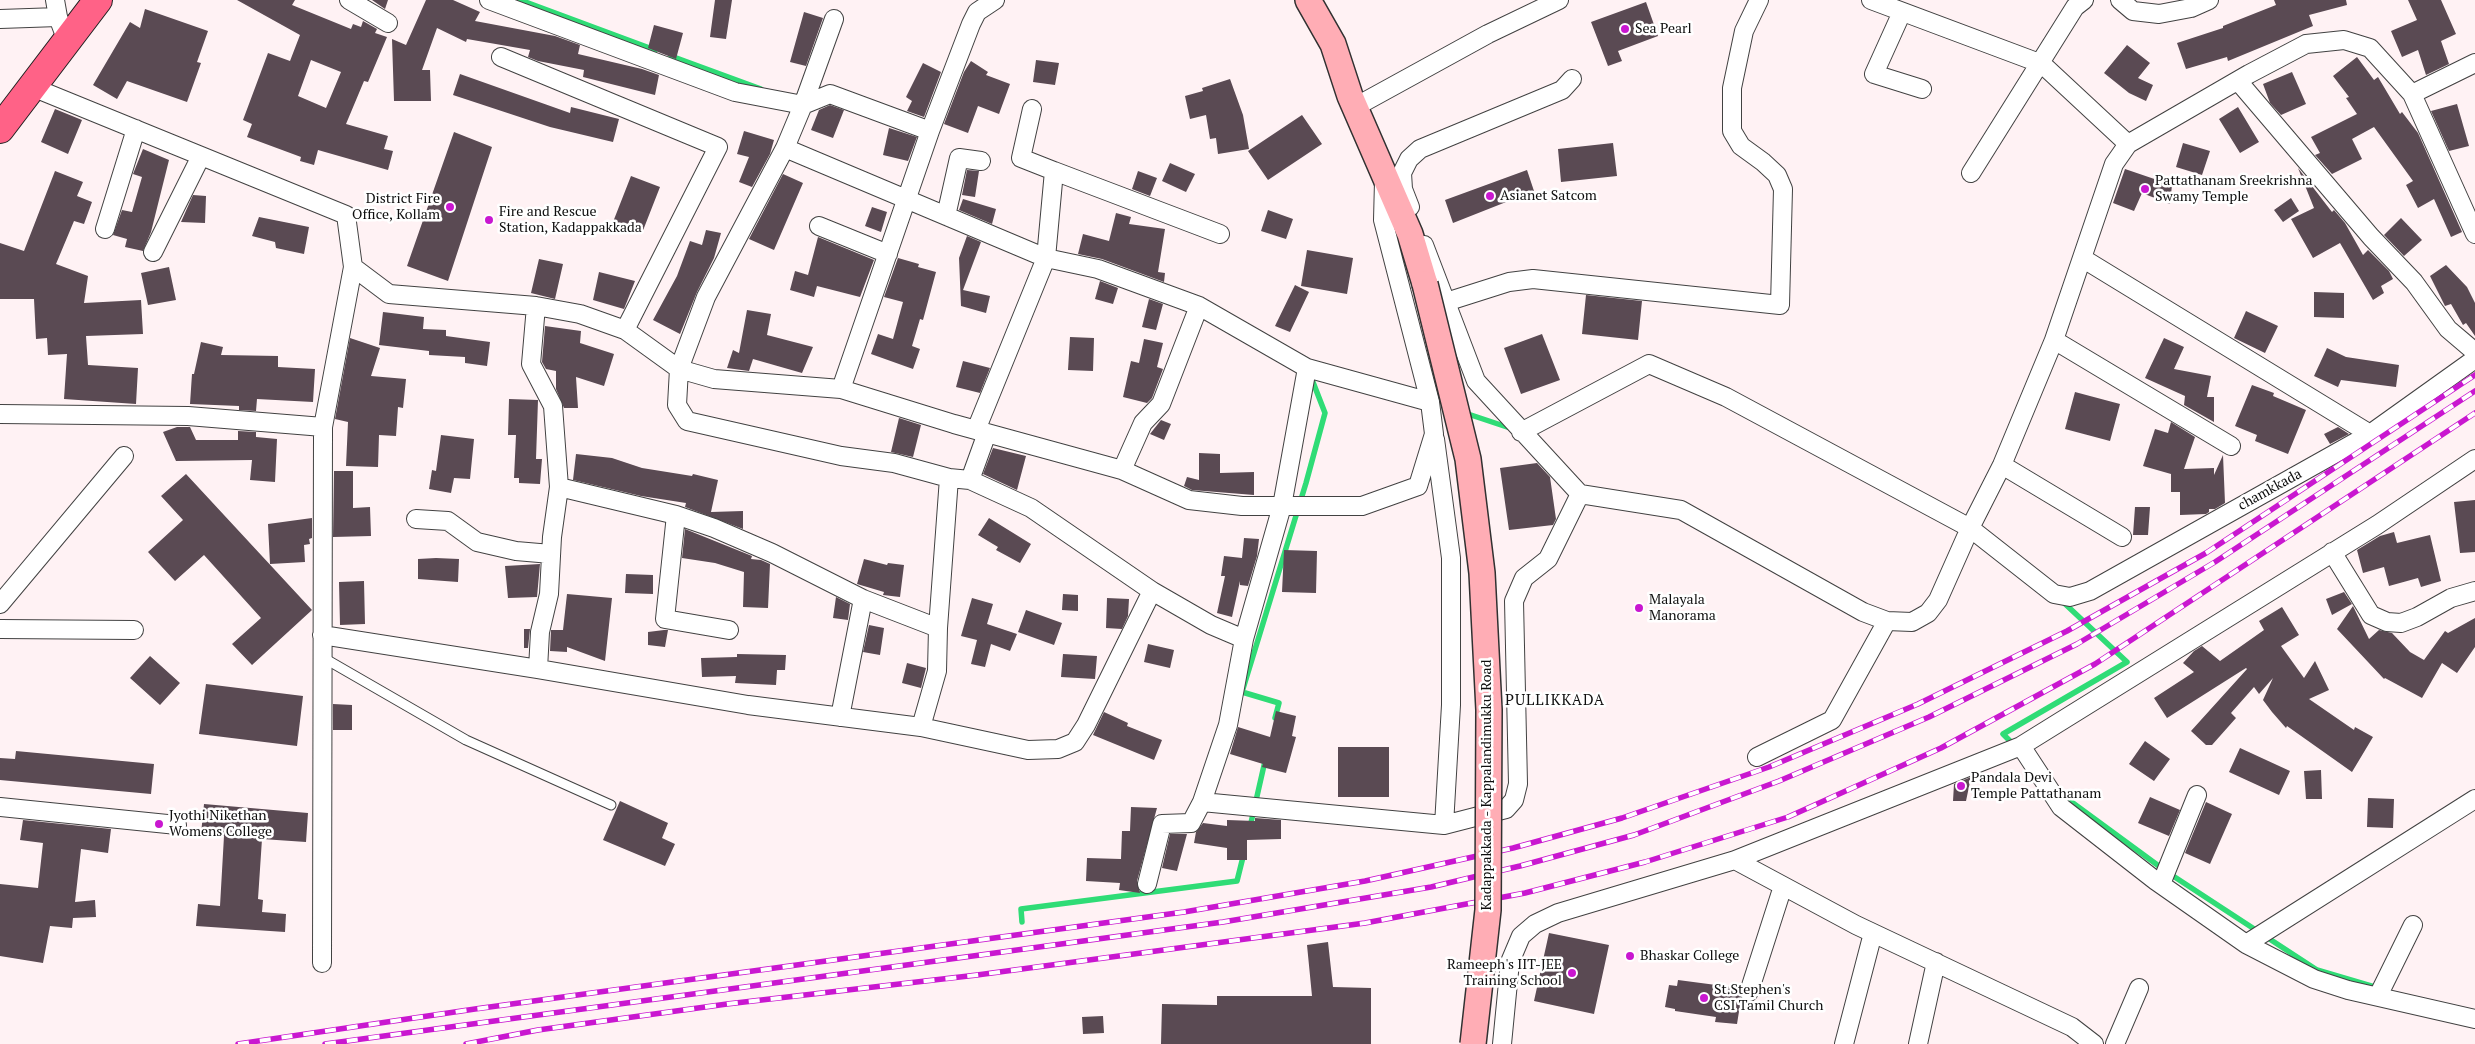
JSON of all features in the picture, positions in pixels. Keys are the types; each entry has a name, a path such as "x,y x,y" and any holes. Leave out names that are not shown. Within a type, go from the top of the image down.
{"main road":[{"path":"0,129 32,86 60,19 98,0"},
{"name":"Kadappakkada - Kappalandimukku Road","path":"1289,0 1319,52 1352,102 1389,167 1425,284 1468,460 1482,572 1489,710 1488,910 1473,1044"},
{"name":"Kadappakkada - Kappalandimukku Road","path":"1308,0 1333,44 1352,102"}],"street":[{"path":"349,0 388,24"},
{"path":"489,0 735,92 803,105 830,94 930,131"},
{"path":"841,389 930,131 977,12 995,0"},
{"path":"1352,102 1559,0"},
{"path":"1446,302 1509,282 1533,279 1780,305 1783,189 1777,175 1741,146 1732,131 1732,88 1744,31 1759,0"},
{"path":"1871,0 2042,64 2128,144"},
{"path":"1971,173 2042,64 2075,7 2084,0"},
{"path":"2120,0 2133,11 2159,14 2191,8 2209,0"},
{"path":"1902,12 1874,74 1922,89"},
{"path":"834,18 803,105 785,148 706,297 679,369 677,406 687,421 841,456 894,463 949,478 970,480 1031,508 1152,591 1211,625 1244,639"},
{"path":"0,19 60,19"},
{"path":"1389,167 1402,173 1403,189 1476,381 1580,494 1681,510 1863,612 1887,621 1912,622 1928,613 1938,600 1970,528 2002,465 2054,340 2114,164 2128,144 2306,44 2344,40 2370,48 2412,94 2475,234"},
{"path":"501,57 718,147 625,330"},
{"path":"2412,94 2475,63"},
{"path":"1389,167 1409,159 1420,149 1562,90 1572,79"},
{"path":"2238,81 2371,236 2414,282 2448,329 2475,352"},
{"path":"32,86 346,215 353,267 323,427 322,963"},
{"path":"1032,109 1022,158 1220,234"},
{"path":"104,229 136,129"},
{"path":"785,148 1046,258 1098,268 1199,306 1308,368 1430,402"},
{"path":"153,252 201,156"},
{"path":"946,216 959,158 981,161"},
{"path":"1389,167 1383,220 1430,402 1451,558 1451,706 1444,825"},
{"path":"970,480 982,431 1046,258 1054,171"},
{"path":"819,226 888,254"},
{"path":"2082,258 2370,434"},
{"path":"353,267 389,294 536,306 580,314 625,330 679,369 714,379 841,389 1122,470 1189,500 1242,506 1362,506 1418,486 1434,434"},
{"path":"536,306 531,364 553,406 559,487 551,554 549,594 540,632 538,669"},
{"path":"1122,470 1144,423 1161,404 1199,306"},
{"path":"2054,340 2231,446"},
{"name":"chamkkada","path":"1970,528 2054,594 2070,597 2090,591 2370,434 2475,359"},
{"path":"1521,432 1649,364 1726,397 1970,528"},
{"path":"1148,884 1162,824 1191,824 1202,802 1228,725 1244,639 1282,506 1308,368"},
{"path":"0,414 188,416 323,427"},
{"path":"0,604 124,456"},
{"path":"1502,1044 1510,962 1521,936 1535,924 1558,913 1736,860 2021,746 2332,552 2475,459"},
{"path":"2002,465 2122,537"},
{"path":"921,728 936,671 949,478"},
{"path":"559,487 676,515 714,528 772,553 863,599 938,628"},
{"path":"1202,802 1444,825 1506,809 1514,800 1518,784 1514,601 1524,578 1548,558 1580,494"},
{"path":"676,515 665,619 729,630"},
{"path":"416,519 448,521 477,542 516,551 551,554"},
{"path":"2332,552 2371,615 2387,622 2401,623 2451,598 2475,591"},
{"path":"322,635 748,705 921,728 1028,750 1058,749 1075,742 1086,725 1152,591"},
{"path":"840,717 863,599"},
{"path":"1757,757 1832,720 1887,621"},
{"path":"0,629 134,630"},
{"path":"2021,746 2061,807 2161,884 2246,944 2314,979 2348,990 2475,1019"},
{"path":"2161,884 2197,795"},
{"path":"2246,944 2475,799"},
{"path":"0,807 177,825"},
{"path":"1736,860 1873,933 2072,1028 2094,1044"},
{"path":"1749,992 1783,886"},
{"path":"2378,996 2413,925"},
{"path":"1844,1044 1873,933"},
{"path":"1918,1044 1936,962"},
{"path":"2115,1044 2139,988"}],"lane":[{"path":"322,657 466,740 611,806"}],"building":[{"path":"237,0 295,0 292,5 351,29 353,24 361,27 363,21 377,29 375,33 387,37 368,82 364,81 346,124 388,136 384,149 393,151 388,170 318,150 314,165 300,161 301,157 247,137 252,124 243,120 268,53 290,61 300,35","holes":["311,60 341,72 326,108 298,96"]},
{"path":"372,0 388,0 385,9"},
{"path":"426,0 453,0 480,12 475,21 555,36 580,45 578,54 642,69 659,75 655,95 583,77 584,70 538,61 528,57 530,50 467,39 466,42 437,28 422,70 430,70 431,101 394,101 392,39 406,45"},
{"path":"715,0 732,0 726,39 710,37"},
{"path":"2274,0 2346,0 2347,5 2309,15 2313,26 2228,61 2227,57 2186,69 2177,43 2223,28 2223,26 2276,5"},
{"path":"2408,0 2441,0 2456,34 2441,41 2449,64 2426,75 2418,50 2402,57 2391,31 2417,20"},
{"name":"Sea Pearl","path":"1646,2 1658,36 1618,51 1622,61 1608,66 1591,22"},
{"path":"145,9 208,31 197,62 201,63 187,102 127,81 117,99 93,85 130,22 140,28"},
{"path":"804,12 823,18 806,66 790,62"},
{"path":"654,25 683,33 676,59 648,48"},
{"path":"2127,45 2150,63 2138,78 2153,85 2146,101 2129,93 2104,73"},
{"path":"2357,57 2374,80 2378,77 2400,114 2402,112 2418,133 2462,232 2451,237 2434,199 2418,208 2406,185 2413,181 2374,127 2352,139 2362,159 2332,174 2315,155 2320,153 2311,137 2357,114 2346,98 2349,97 2333,76"},
{"path":"1036,60 1059,63 1055,85 1033,82"},
{"path":"971,61 988,72 986,75 1010,84 999,114 978,106 968,133 944,124 964,72"},
{"path":"923,63 941,72 924,117 907,111 912,101 906,97"},
{"path":"2292,72 2306,104 2281,115 2270,103 2263,84"},
{"path":"460,74 570,113 571,107 619,119 613,142 550,127 453,95"},
{"path":"1230,79 1243,115 1249,149 1218,154 1216,138 1210,139 1206,115 1190,119 1185,96 1203,91 1202,88"},
{"path":"2457,104 2469,146 2449,151 2431,111"},
{"path":"830,105 844,110 833,138 811,130 819,110"},
{"path":"2238,107 2259,142 2240,153 2219,119"},
{"path":"55,109 82,120 68,154 41,142"},
{"path":"1302,115 1322,144 1268,180 1248,151"},
{"path":"889,128 917,137 908,161 883,155"},
{"path":"744,131 774,140 770,154 752,187 739,182 749,157 737,154"},
{"name":"District Fire Office, Kollam","path":"454,132 492,147 448,281 407,266"},
{"path":"1613,143 1617,176 1561,182 1558,149"},
{"path":"2183,143 2210,151 2202,175 2176,167"},
{"path":"143,149 169,160 151,232 143,251 125,247 127,239 113,235 122,210 132,212 142,177 133,174"},
{"path":"1170,163 1195,174 1186,192 1162,181"},
{"path":"2298,168 2332,212 2334,210 2345,223 2363,255 2368,250 2389,271 2393,279 2381,286 2384,293 2373,300 2340,243 2313,258 2291,219 2314,208"},
{"name":"Pattathanam Sreekrishna Swamy Temple","path":"2125,169 2172,185 2170,204 2142,193 2134,211 2113,203"},
{"path":"967,170 979,171 975,197 962,195"},
{"name":"Asianet Satcom","path":"1527,170 1534,191 1453,223 1445,200"},
{"path":"55,171 83,182 77,196 92,202 84,224 74,221 56,264 88,276 84,303 141,300 143,334 86,336 88,365 138,368 136,404 64,399 67,354 48,355 47,338 36,339 34,299 0,299 0,243 24,251"},
{"path":"1138,171 1157,178 1150,196 1132,189"},
{"path":"783,174 803,183 774,250 749,239"},
{"path":"631,176 660,187 642,233 613,222"},
{"path":"193,195 206,196 205,223 181,222"},
{"path":"2291,198 2299,211 2283,222 2274,210"},
{"path":"963,199 996,209 992,224 959,210"},
{"path":"872,207 887,212 881,232 865,226"},
{"path":"1268,210 1293,219 1286,239 1261,231"},
{"path":"1116,213 1131,217 1129,224 1165,229 1158,272 1165,273 1164,282 1102,259 1078,254 1083,234 1109,241"},
{"path":"259,217 309,227 304,254 276,248 275,242 252,236"},
{"path":"2401,218 2422,240 2404,256 2384,235"},
{"path":"706,230 721,233 714,258 697,292 680,334 653,320 677,276 690,241 702,245"},
{"path":"967,236 981,242 963,290 990,296 986,313 961,306 959,258"},
{"path":"818,237 874,260 860,297 817,286 814,297 790,290 795,271 808,275"},
{"path":"1307,250 1353,258 1347,294 1301,286"},
{"path":"898,258 919,264 918,267 936,272 923,320 920,319 912,346 920,349 913,369 871,354 878,334 893,339 903,302 884,297"},
{"path":"539,259 563,264 555,299 531,293"},
{"path":"2446,265 2467,287 2475,303 2475,336 2466,323 2463,325 2451,304 2445,306 2430,276"},
{"path":"169,267 176,300 148,305 141,273"},
{"path":"599,272 635,281 624,309 593,300"},
{"path":"1100,281 1118,288 1113,304 1095,299"},
{"path":"1295,285 1309,292 1290,332 1275,326"},
{"path":"2314,292 2344,293 2344,318 2314,317"},
{"path":"1586,295 1642,301 1638,340 1582,334"},
{"path":"1149,299 1163,304 1156,330 1142,327"},
{"path":"747,310 771,314 767,335 813,347 802,373 753,359 749,371 727,368 733,350 739,353"},
{"path":"2246,311 2278,326 2265,353 2234,338"},
{"path":"383,312 424,317 423,329 446,330 446,336 490,342 487,366 465,363 465,357 429,355 429,351 379,345"},
{"path":"545,326 581,331 580,343 614,354 604,386 576,377 578,408 564,408 556,389 556,371 546,369 542,362"},
{"path":"1542,334 1560,380 1521,394 1504,348"},
{"path":"1070,337 1094,338 1093,371 1068,370"},
{"path":"350,338 380,348 371,376 406,379 403,408 398,407 396,436 379,435 378,467 346,466 348,422 335,419"},
{"path":"2164,338 2184,347 2174,369 2211,376 2207,397 2214,397 2214,422 2184,405 2185,396 2145,378"},
{"path":"1144,339 1163,343 1157,367 1163,369 1152,398 1147,403 1123,397 1131,361 1139,363"},
{"path":"201,342 223,347 221,355 278,356 278,367 315,369 313,402 257,399 256,411 239,410 239,406 190,404 192,374 194,374"},
{"path":"2327,348 2346,357 2399,365 2396,387 2341,380 2338,387 2314,376"},
{"path":"963,361 990,368 980,393 956,387"},
{"path":"2252,385 2274,393 2273,396 2306,410 2288,454 2255,441 2257,435 2235,426"},
{"path":"2075,392 2120,404 2110,441 2065,429"},
{"path":"509,399 538,400 536,459 542,459 540,484 519,483 519,478 514,478 516,435 508,435"},
{"path":"899,418 921,425 913,457 891,452"},
{"path":"1161,420 1171,424 1164,440 1150,434"},
{"path":"2171,422 2195,437 2184,469 2214,468 2214,475 2223,455 2225,503 2215,509 2209,509 2209,512 2206,514 2180,515 2180,492 2171,492 2171,474 2143,466 2155,429 2168,433"},
{"path":"177,427 190,427 196,440 238,440 238,431 256,432 256,437 277,439 275,482 250,480 252,460 176,461 163,432"},
{"path":"2338,427 2349,434 2330,444 2324,434"},
{"path":"441,435 474,439 470,479 454,478 451,493 429,489 432,470 436,471"},
{"path":"993,448 1026,456 1017,490 983,474"},
{"path":"1199,453 1220,454 1220,473 1254,472 1254,495 1192,490 1184,486 1187,477 1199,480"},
{"path":"576,454 612,458 642,468 692,476 693,474 718,480 711,512 743,511 743,529 685,507 686,503 641,496 573,480"},
{"path":"1537,463 1550,477 1556,519 1553,525 1509,530 1500,468"},
{"path":"334,471 353,471 353,508 370,507 371,536 333,537"},
{"path":"186,474 312,610 252,665 232,644 261,618 204,555 175,581 148,552 183,520 161,496"},
{"path":"2475,500 2475,552 2460,553 2454,502"},
{"path":"2135,507 2150,507 2148,535 2133,535"},
{"path":"312,518 312,538 309,539 310,544 304,545 305,562 270,564 268,524"},
{"path":"989,518 1031,544 1020,563 996,550 998,547 978,535"},
{"path":"685,529 752,556 751,559 761,560 770,564 768,608 743,607 744,572 715,563 682,558"},
{"path":"2394,532 2397,543 2430,535 2441,581 2421,587 2418,578 2389,586 2384,567 2363,573 2357,550 2380,536"},
{"path":"1244,538 1259,539 1257,556 1248,586 1240,585 1240,581 1232,617 1217,613 1225,576 1221,576 1224,556 1242,558"},
{"path":"1284,550 1317,551 1316,593 1282,592"},
{"path":"418,559 459,559 458,582 418,579"},
{"path":"864,559 887,565 888,563 904,565 900,597 883,595 884,592 857,584"},
{"path":"540,564 537,597 508,598 505,566"},
{"path":"626,574 653,575 653,594 625,593"},
{"path":"364,581 365,624 340,625 339,582"},
{"path":"2344,592 2352,604 2332,615 2326,599"},
{"path":"567,594 612,598 605,661 567,647 567,652 550,651 551,630 563,630"},
{"path":"1063,594 1078,595 1078,611 1062,610"},
{"path":"836,597 850,604 848,620 833,618"},
{"path":"972,598 993,604 987,624 1017,634 1010,651 991,644 985,667 971,664 977,640 961,636"},
{"path":"1107,598 1129,599 1128,616 1122,629 1106,628"},
{"path":"2353,606 2369,639 2379,630 2392,633 2410,652 2424,660 2445,631 2448,633 2475,618 2475,647 2457,673 2442,663 2422,698 2384,679 2337,629"},
{"path":"2282,607 2299,635 2281,646 2304,678 2315,661 2329,690 2309,699 2354,730 2355,727 2373,737 2352,772 2287,726 2286,728 2272,712 2263,700 2273,678 2259,694 2254,687 2231,713 2236,718 2212,745 2206,745 2191,731 2246,668 2167,718 2154,698 2194,672 2183,663 2194,651 2202,646 2220,661 2264,630 2259,621"},
{"path":"1026,610 1062,623 1054,645 1018,632"},
{"path":"869,625 884,628 880,655 863,652"},
{"path":"524,629 530,629 528,648 524,648"},
{"path":"668,630 665,647 648,645 648,632"},
{"path":"1148,644 1174,650 1170,668 1144,662"},
{"path":"737,654 786,655 785,670 777,670 776,685 735,683 736,676 702,677 701,658 737,657"},
{"path":"1063,654 1097,656 1095,679 1061,677"},
{"path":"150,656 180,683 160,705 130,678"},
{"path":"907,663 926,668 921,688 902,683"},
{"path":"206,684 303,696 297,746 199,734"},
{"path":"333,704 352,705 352,730 333,730"},
{"path":"1276,711 1296,716 1292,736 1296,737 1286,773 1262,767 1263,764 1230,754 1238,727 1270,737"},
{"path":"1104,712 1128,723 1127,726 1162,740 1154,760 1093,735"},
{"path":"2145,741 2170,759 2154,781 2129,764"},
{"path":"1338,747 1389,747 1389,797 1338,797"},
{"path":"2240,748 2290,771 2279,795 2229,772"},
{"path":"16,751 154,764 151,794 0,780 0,758 15,759"},
{"path":"2321,770 2322,799 2306,799 2304,771"},
{"name":"Pandala Devi Temple Pattathanam","path":"1971,777 1966,801 1953,801 1954,784"},
{"path":"2150,797 2180,810 2169,836 2138,823"},
{"path":"2368,798 2394,799 2393,828 2367,827"},
{"path":"620,801 668,823 662,838 675,844 665,866 603,840"},
{"path":"2206,802 2232,814 2210,864 2185,853"},
{"path":"204,804 308,813 306,842 262,839 258,899 263,900 262,912 286,914 285,932 196,926 198,904 220,906 224,836 201,834"},
{"path":"1131,807 1157,808 1137,881 1140,893 1119,890 1120,883 1086,881 1087,858 1121,859 1122,831 1130,831"},
{"path":"1255,818 1281,820 1281,839 1247,840 1247,860 1227,860 1227,848 1194,843 1196,832 1203,823 1227,826 1227,820 1255,821"},
{"path":"23,820 111,829 108,853 81,849 75,902 95,900 96,917 73,918 72,928 50,926 43,963 0,956 0,884 38,888 43,843 20,840"},
{"path":"1170,834 1187,834 1177,871 1162,868"},
{"name":"Rameeph's IIT-JEE Training School","path":"1549,933 1609,945 1594,1014 1534,1001"},
{"path":"1328,942 1333,987 1371,988 1371,1044 1161,1044 1162,1004 1217,1005 1217,996 1312,996 1307,945"},
{"name":"St.Stephen's CSI Tamil Church","path":"1678,980 1739,988 1741,999 1737,1024 1715,1022 1716,1017 1675,1011 1675,1009 1665,1007 1669,985 1677,986"},
{"path":"1103,1016 1104,1033 1083,1034 1082,1017"}],"waterway":[{"path":"520,0 655,50"},
{"path":"671,56 761,89"},
{"path":"1275,718 1279,703 1242,692 1306,483 1325,413 1311,377"},
{"path":"1465,413 1513,429"},
{"path":"2014,745 2003,734 2127,662 2062,601"},
{"path":"1250,827 1265,761"},
{"path":"2062,795 2167,872 2317,970 2378,988"},
{"path":"1022,922 1021,909 1237,881 1244,853"}],"railway":[{"path":"238,1044 475,1009 1184,912 1365,881 1513,848 1622,818 1769,767 1918,704 2067,631 2206,553 2475,375"},
{"path":"325,1044 1223,922 1431,887 1520,866 1634,835 1779,781 1929,717 2077,644 2215,562 2475,391"},
{"path":"466,1044 538,1030 727,1004 977,975 1365,923 1525,893 1645,862 1788,817 1941,748 2095,664 2475,413"}],"place":[{"name":"Sea Pearl","path":"1625,29"},
{"name":"Pattathanam Sreekrishna Swamy Temple","path":"2145,189"},
{"name":"Asianet Satcom","path":"1490,196"},
{"name":"District Fire Office, Kollam","path":"450,207"},
{"name":"Fire and Rescue Station, Kadappakkada","path":"489,220"},
{"name":"Malayala Manorama","path":"1639,608"},
{"name":"Pandala Devi Temple Pattathanam","path":"1961,786"},
{"name":"Jyothi Nikethan Womens College","path":"159,824"},
{"name":"Bhaskar College","path":"1630,956"},
{"name":"Rameeph's IIT-JEE Training School","path":"1572,973"},
{"name":"St.Stephen's CSI Tamil Church","path":"1704,998"}],"district":[{"name":"PULLIKKADA","path":"1555,701"}]}
